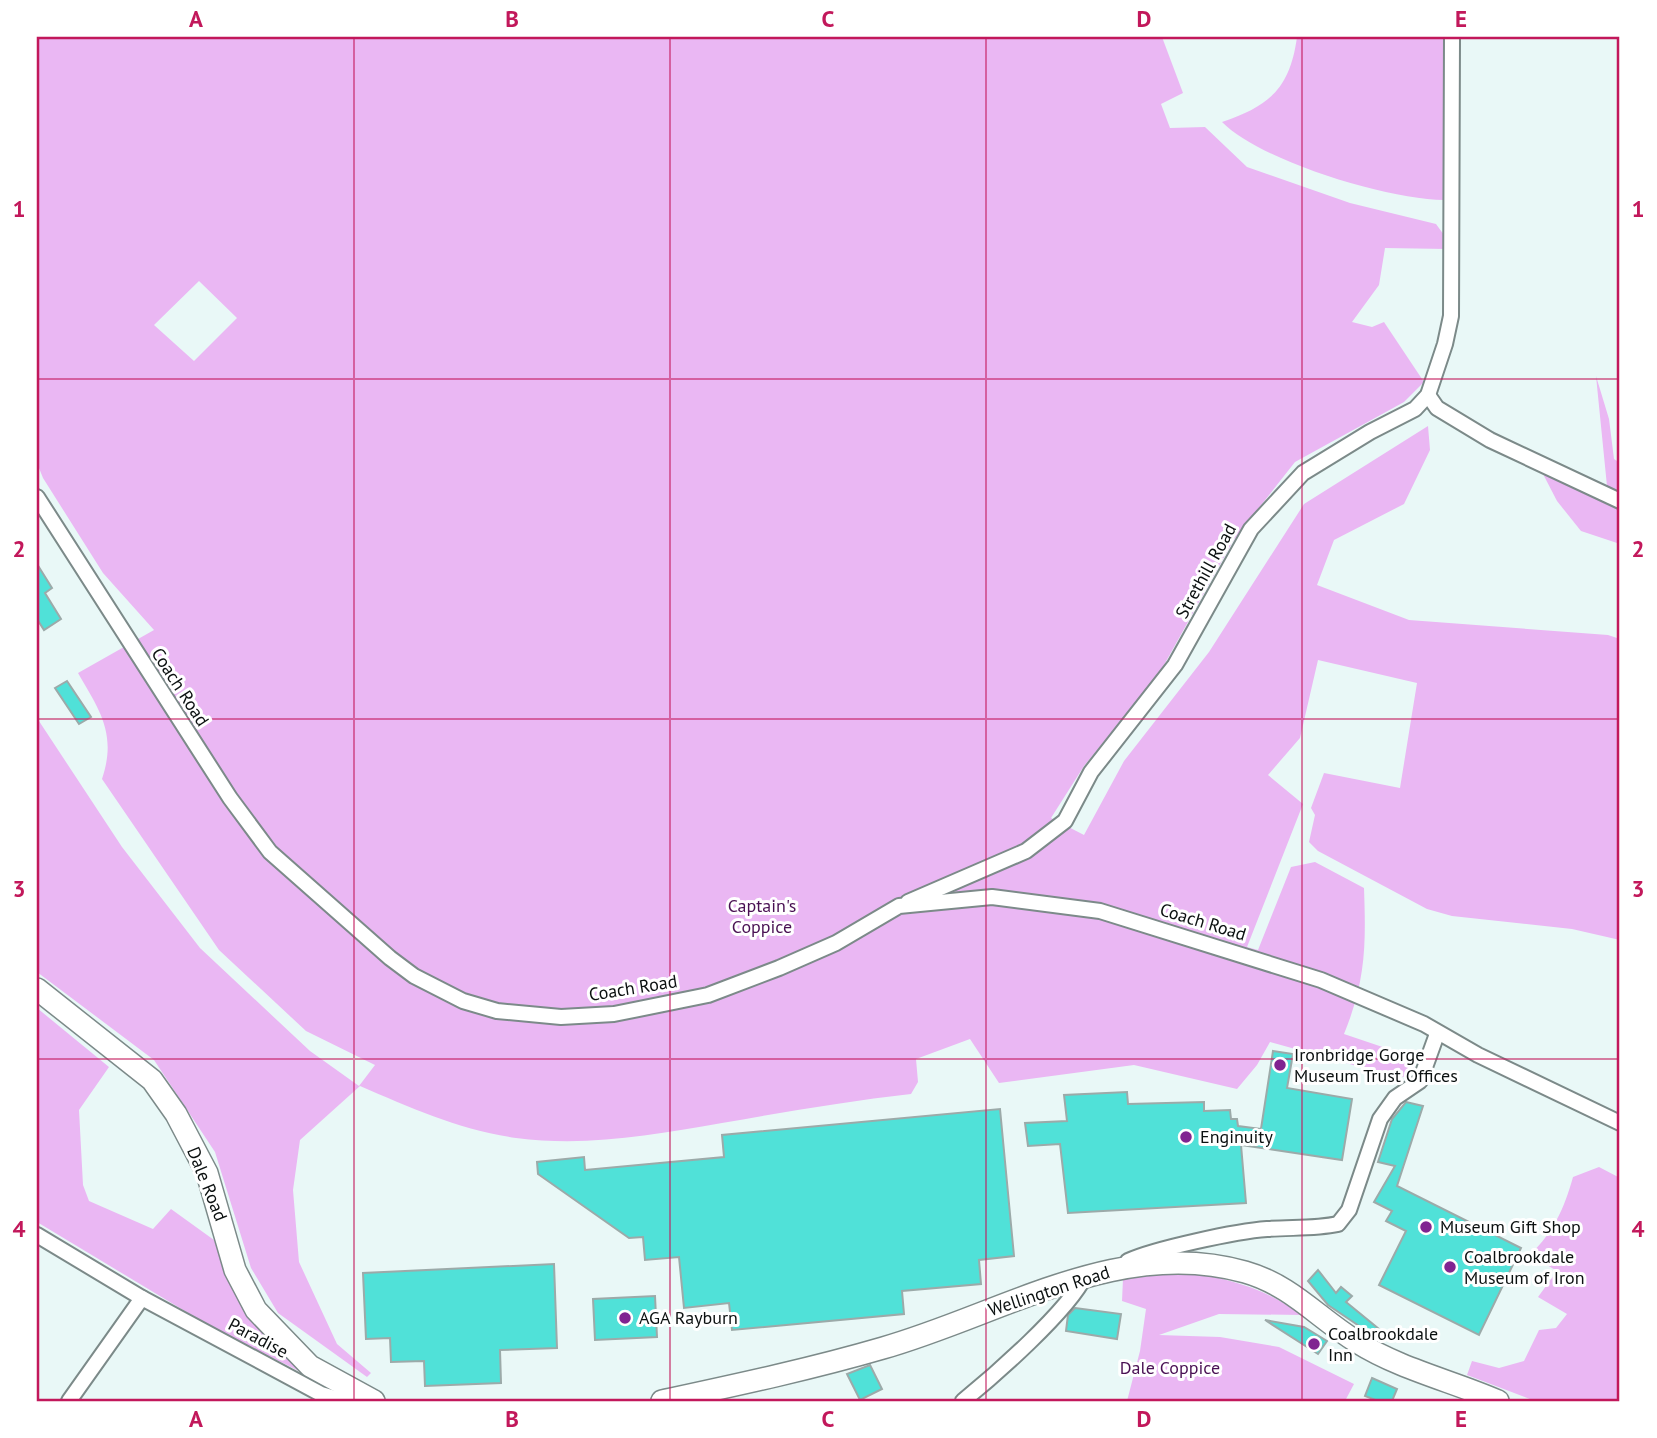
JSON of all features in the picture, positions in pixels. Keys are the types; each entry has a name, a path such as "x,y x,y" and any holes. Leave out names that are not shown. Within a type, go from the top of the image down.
{"street":[{"path":"1452,37 1451,316 1428,395 1437,408 1490,440 1620,501"},
{"name":"Strethill Road","path":"899,906 1026,851 1066,821 1091,772 1175,665 1251,529 1303,473 1370,432 1415,409 1428,395"},
{"name":"Coach Road","path":"37,498 230,798 270,852 390,958 442,992 496,1011 561,1017 614,1014 708,995 836,943 899,906 992,897 1100,911 1321,980 1424,1024 1437,1034 1620,1122"},
{"name":"Dale Road","path":"37,989 152,1080 176,1114 207,1173 235,1270 256,1310 310,1366 354,1392"},
{"path":"1108,1270 1150,1253 1264,1229 1321,1228 1338,1224 1349,1209 1380,1119 1395,1098 1420,1081 1437,1034"},
{"name":"Paradise","path":"37,1235 142,1298 321,1394 344,1401 354,1392"},
{"name":"Wellington Road","path":"662,1401 885,1348 1108,1270 1193,1265 1242,1271 1261,1277 1296,1295 1356,1341 1381,1355 1461,1392 1498,1401"},
{"path":"962,1401 1032,1336 1080,1287 1086,1276"},
{"path":"69,1401 142,1298"},
{"path":"354,1392 374,1401"}],"green space":[{"name":"Captain's Coppice","path":"37,37 1162,37 1183,93 1161,104 1170,128 1205,127 1247,167 1350,203 1436,224 1444,235 1447,249 1385,248 1379,285 1352,322 1372,327 1384,322 1424,382 1404,402 1295,462 1233,541 1159,674 1084,766 1051,818 1084,835 1124,761 1209,652 1304,504 1428,426 1430,450 1404,504 1334,540 1317,585 1409,620 1608,635 1620,639 1620,940 1572,929 1452,916 1427,909 1318,851 1309,842 1315,815 1311,808 1324,773 1400,788 1417,683 1318,660 1300,738 1268,775 1303,804 1247,947 1258,950 1291,867 1315,862 1364,888 1365,927 1361,979 1344,1034 1418,1059 1409,1078 1270,1042 1257,1065 1237,1089 1134,1065 999,1083 970,1039 916,1059 918,1082 911,1094 645,1135 569,1141 516,1138 475,1130 360,1086 300,1140 293,1190 299,1262 337,1344 371,1373 367,1377 278,1313 251,1268 215,1152 154,1060 37,972 37,718 122,847 200,948 310,1051 359,1086 375,1065 306,1031 219,950 102,779 108,749 107,736 99,711 78,673 154,630 103,573 43,478 37,463","holes":["199,281 237,318 194,361 154,325"]},
{"path":"1297,37 1445,37 1444,200 1391,193 1327,176 1265,151 1240,137 1222,122 1253,109 1275,93 1289,70"},
{"path":"1596,376 1609,419 1614,459 1620,463 1620,493 1607,486"},
{"path":"1542,472 1620,509 1620,544 1581,531 1557,501"},
{"path":"37,1008 109,1067 79,1110 83,1185 89,1201 153,1229 171,1209 214,1240 226,1271 252,1322 309,1376 218,1331 37,1222"},
{"path":"1599,1167 1620,1178 1620,1401 1535,1401 1467,1375 1472,1361 1499,1368 1524,1361 1539,1330 1556,1328 1567,1314 1538,1297 1557,1271 1530,1255 1557,1219 1573,1177"},
{"name":"Dale Coppice","path":"1183,1271 1230,1281 1259,1291 1274,1297 1301,1315 1219,1314 1159,1335 1220,1337 1279,1347 1354,1384 1345,1401 1127,1401 1140,1351 1146,1309 1122,1301 1123,1279"}],"building":[{"path":"37,564 52,588 45,593 61,619 44,630 37,619"},
{"path":"67,681 91,717 79,724 55,688"},
{"name":"Enginuity","path":"1273,1051 1293,1054 1287,1088 1352,1099 1342,1160 1241,1145 1246,1203 1068,1213 1060,1144 1028,1146 1025,1123 1067,1121 1064,1095 1127,1092 1128,1104 1204,1102 1204,1111 1230,1110 1231,1119 1237,1119 1238,1126 1261,1129"},
{"name":"Coalbrookdale Museum of Iron","path":"1406,1102 1423,1106 1397,1186 1521,1248 1479,1335 1379,1285 1406,1231 1386,1221 1392,1211 1374,1202 1395,1166 1378,1162 1392,1119"},
{"path":"1000,1109 1014,1256 979,1260 981,1284 902,1291 904,1314 732,1330 729,1303 684,1308 679,1257 645,1260 643,1237 629,1238 538,1174 537,1162 584,1157 585,1170 724,1157 722,1135"},
{"path":"554,1264 557,1348 500,1350 501,1383 425,1386 424,1361 391,1362 390,1338 366,1339 363,1273"},
{"path":"1318,1270 1336,1293 1341,1287 1352,1296 1346,1302 1385,1334 1380,1340 1328,1305 1308,1281"},
{"name":"AGA Rayburn","path":"655,1296 657,1337 595,1340 593,1299"},
{"path":"1075,1308 1121,1314 1117,1339 1066,1331 1068,1315"},
{"path":"1265,1320 1304,1327 1327,1341 1318,1354"},
{"path":"870,1365 882,1389 860,1400 847,1374"},
{"path":"1372,1378 1397,1389 1392,1401 1378,1401 1365,1396"}],"place":[{"name":"Ironbridge Gorge Museum Trust Offices","path":"1280,1065"},
{"name":"Enginuity","path":"1186,1137"},
{"name":"Museum Gift Shop","path":"1426,1227"},
{"name":"Coalbrookdale Museum of Iron","path":"1450,1267"},
{"name":"AGA Rayburn","path":"625,1318"},
{"name":"Coalbrookdale Inn","path":"1314,1344"}]}
